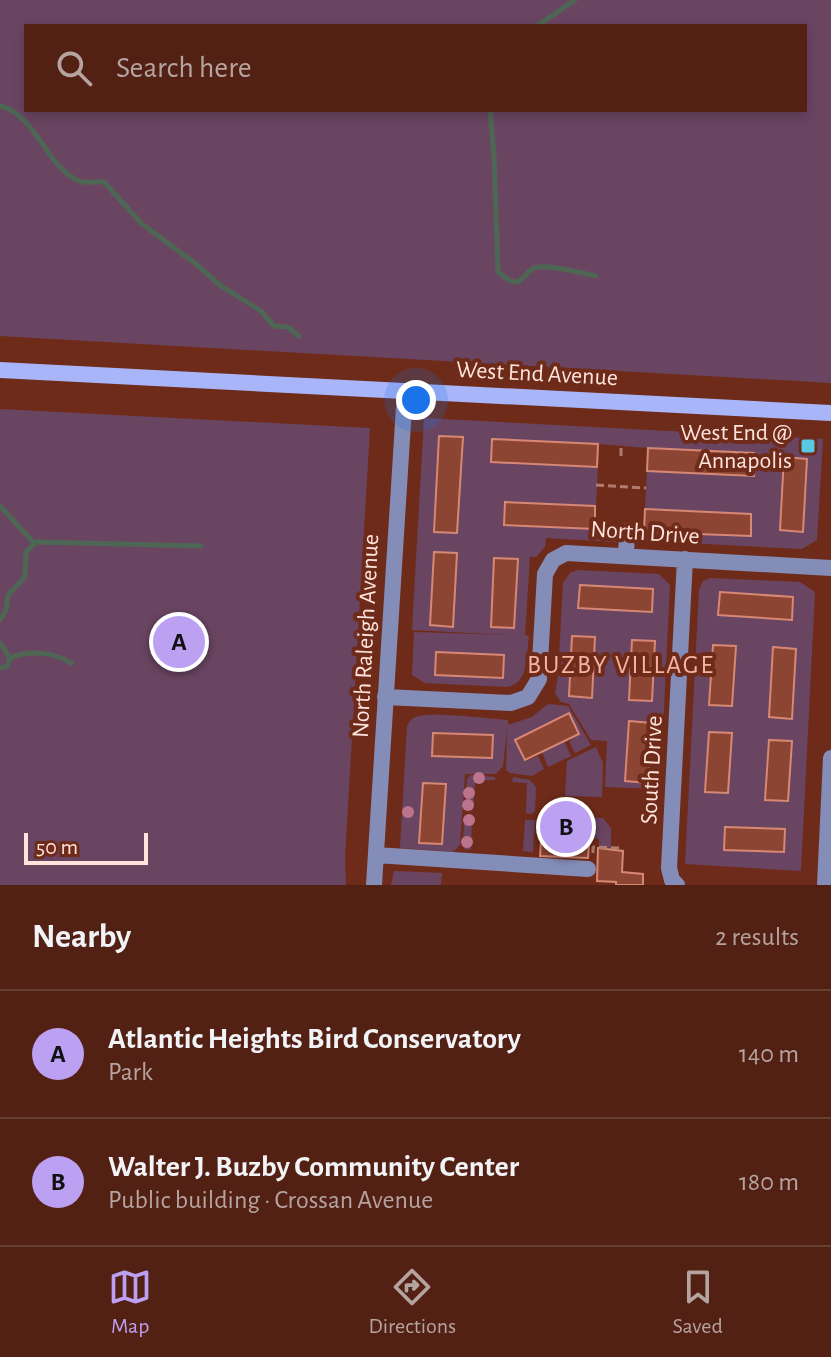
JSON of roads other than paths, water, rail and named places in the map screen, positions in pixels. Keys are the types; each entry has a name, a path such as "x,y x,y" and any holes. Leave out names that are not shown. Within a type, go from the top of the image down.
{"main road":[{"name":"West End Avenue","path":"0,370 831,413"}],"street":[{"name":"North Raleigh Avenue","path":"374,885 405,391"},
{"path":"620,554 621,530"},
{"name":"North Drive","path":"385,697 511,703 524,699 539,679 544,583 549,566 566,553 831,568"},
{"name":"South Drive","path":"677,885 669,872 685,559"},
{"path":"825,885 831,758"},
{"path":"654,818 672,820"},
{"path":"376,855 590,865"}],"waterway":[{"path":"540,24 575,0"},
{"path":"0,106 23,119 67,174 82,182 104,182 141,223 221,286 261,311 274,326 288,327 299,336"},
{"path":"490,112 498,272 510,281 518,282 537,267 596,276"},
{"path":"0,506 34,543"},
{"path":"0,620 6,610 8,595 25,577 26,552 36,542 201,546"},
{"path":"0,643 10,658"},
{"path":"0,668 7,666 10,658 33,653 57,656 71,663"}],"place":[{"name":"West End @ Annapolis","path":"808,446"},
{"name":"Atlantic Heights Bird Conservatory","path":"179,642"},
{"name":"Walter J. Buzby Community Center","path":"566,827"}],"district":[{"name":"BUZBY VILLAGE","path":"621,664"}]}
